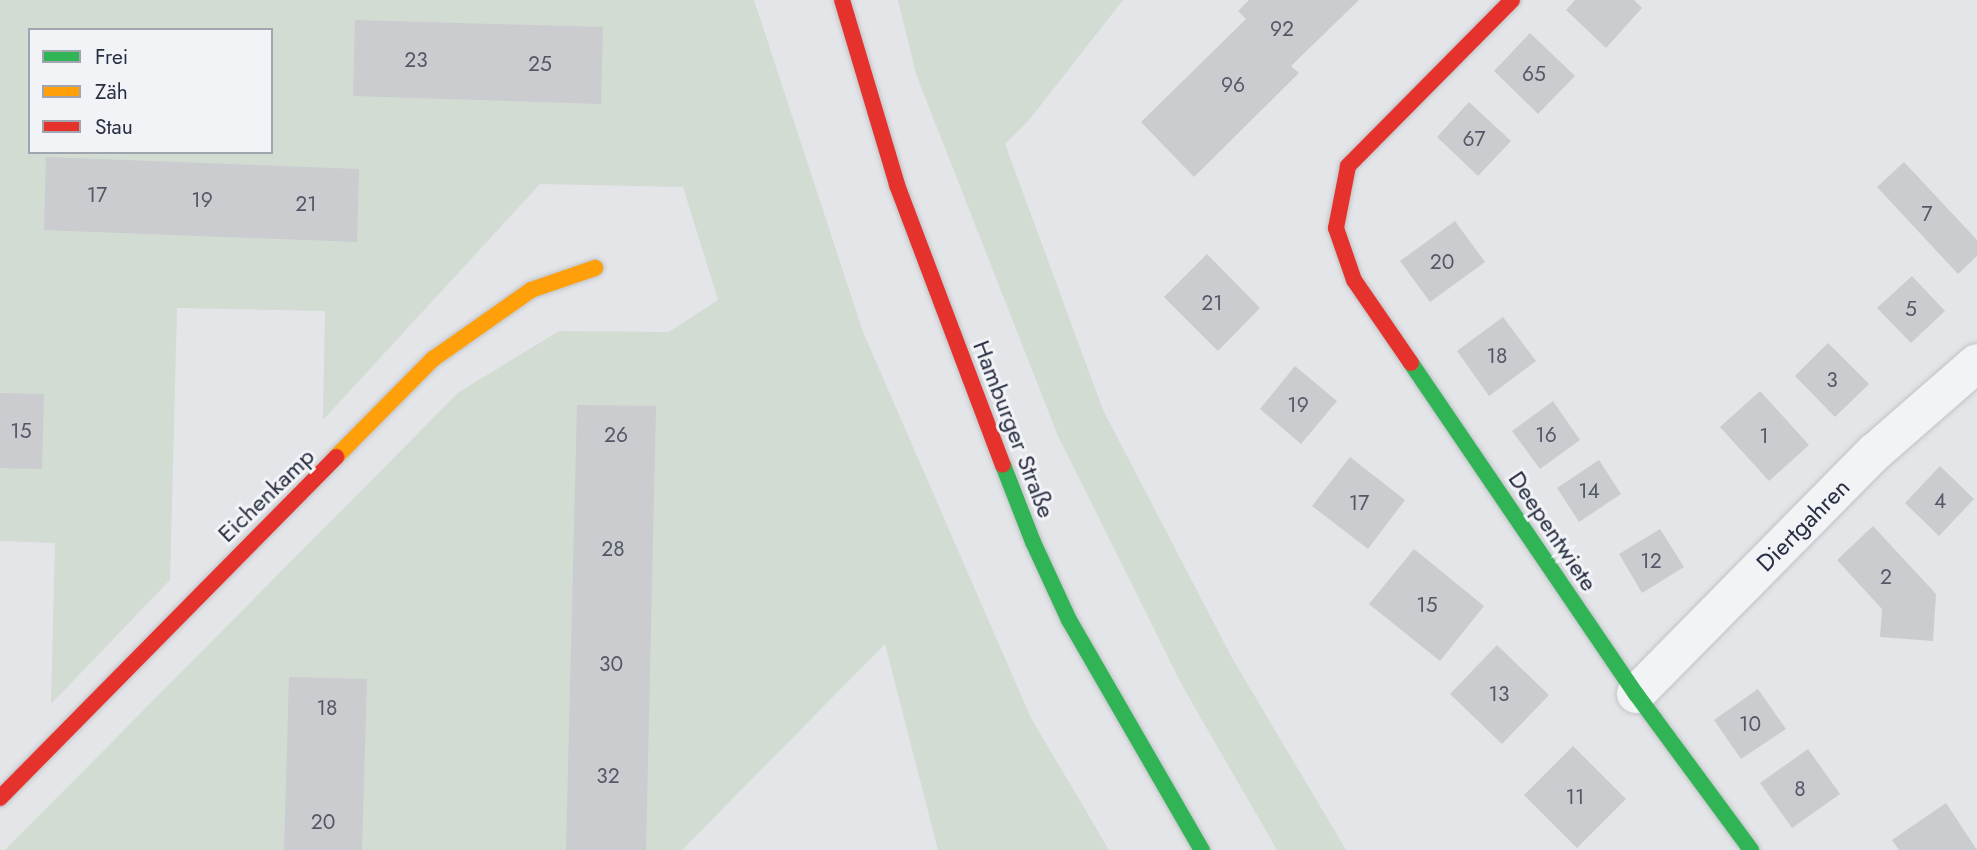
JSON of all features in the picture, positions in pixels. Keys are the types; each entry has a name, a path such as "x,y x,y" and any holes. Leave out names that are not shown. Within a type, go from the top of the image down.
{"street":[{"name":"Hamburger Straße","path":"842,0 897,185 1033,542 1069,620 1202,850"},
{"name":"Deepentwiete","path":"1512,0 1348,166 1336,228 1354,280 1636,694 1751,850"},
{"name":"Eichenkamp","path":"0,798 433,359 531,289 595,268"},
{"name":"Diertgahren","path":"1636,694 1875,452 1977,363"}],"shaded area":[{"path":"0,0 754,0 863,332 1031,718 1109,850 938,850 885,644 682,850 5,850 459,392 559,331 669,332 718,300 683,187 540,184 323,420 325,311 177,308 170,580 51,704 55,543 0,541"},
{"path":"898,0 1123,0 1029,120 1005,144 1103,410 1231,656 1346,850 1277,850 1183,687 1058,436 916,74"}],"building":[{"path":"1249,0 1359,0 1291,66 1299,73 1194,177 1141,122 1246,19 1238,11"},
{"path":"1575,0 1634,0 1642,8 1606,48 1566,10"},
{"path":"355,20 603,27 601,104 353,96"},
{"path":"1530,33 1575,76 1538,114 1494,71"},
{"path":"1469,102 1511,141 1478,176 1437,137"},
{"path":"46,157 359,169 357,242 44,230"},
{"path":"1904,162 1977,240 1977,256 1958,274 1877,187"},
{"path":"1455,221 1485,262 1430,302 1400,261"},
{"path":"1207,254 1260,308 1218,351 1164,297"},
{"path":"1912,276 1945,311 1911,343 1877,308"},
{"path":"1503,317 1536,361 1489,396 1457,351"},
{"path":"1828,343 1869,384 1835,417 1795,376"},
{"path":"1295,366 1337,401 1301,444 1260,409"},
{"path":"1760,391 1809,445 1769,481 1720,427"},
{"path":"0,393 44,394 42,469 0,468"},
{"path":"1553,401 1580,440 1540,469 1512,431"},
{"path":"577,405 656,406 646,850 566,850"},
{"path":"1350,457 1405,500 1368,549 1312,506"},
{"path":"1599,460 1621,494 1579,522 1557,488"},
{"path":"1940,466 1974,499 1939,536 1905,503"},
{"path":"1873,526 1936,594 1933,641 1880,637 1882,609 1837,560"},
{"path":"1660,529 1684,567 1642,593 1619,554"},
{"path":"1414,549 1484,606 1440,661 1369,604"},
{"path":"1497,645 1549,695 1502,744 1450,694"},
{"path":"289,677 367,679 362,850 284,850"},
{"path":"1758,689 1786,729 1741,759 1714,720"},
{"path":"1573,746 1626,799 1577,848 1524,795"},
{"path":"1808,749 1840,794 1792,828 1760,783"},
{"path":"1946,803 1977,850 1899,850 1892,840"}],"traffic: fast":[{"path":"1411,363 1636,694 1751,850"},
{"path":"1003,465 1033,542 1069,620 1202,850"}],"traffic: slow":[{"path":"336,457 433,359 531,290 595,268"}],"traffic: jam":[{"path":"842,0 897,185 1003,465"},
{"path":"1411,363 1354,280 1336,228 1348,166 1512,0"},
{"path":"0,798 336,457"}]}
